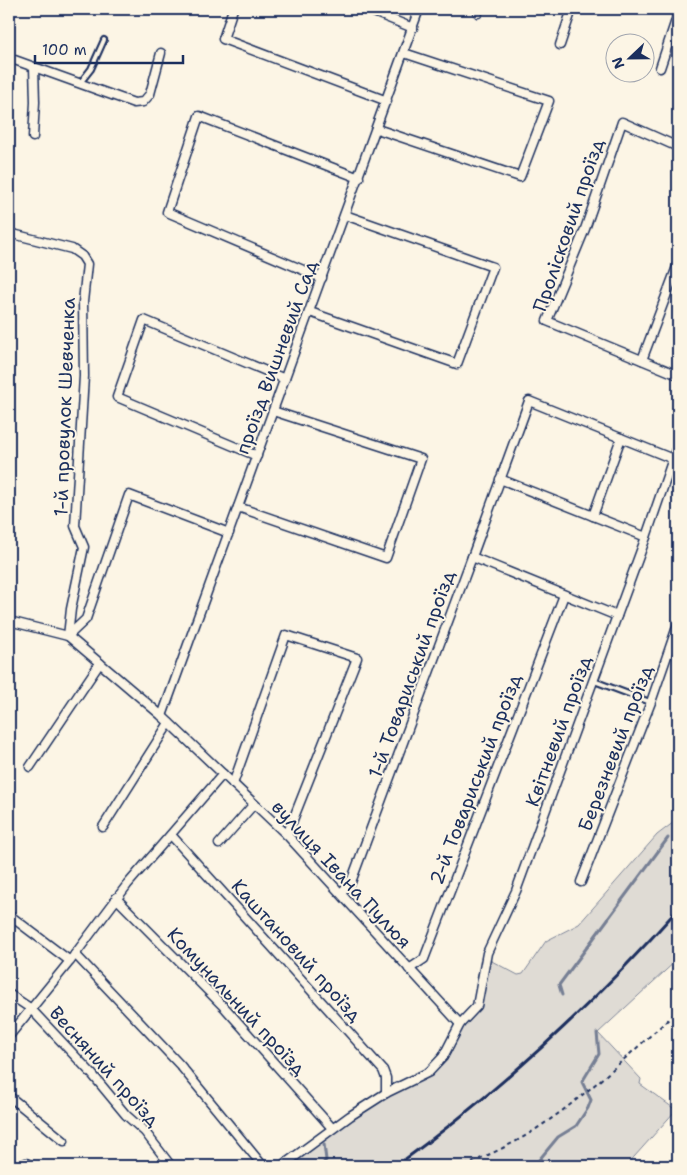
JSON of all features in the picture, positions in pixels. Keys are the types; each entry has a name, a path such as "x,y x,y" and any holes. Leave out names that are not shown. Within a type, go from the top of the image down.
{"street":[{"path":"233,9 223,39 386,101"},
{"path":"366,9 413,28"},
{"name":"проїзд Вишневий Сад","path":"162,716 420,9"},
{"path":"560,45 572,9"},
{"path":"660,68 678,14"},
{"path":"9,58 134,103 143,102 150,94 161,53"},
{"path":"377,129 520,177 549,100 404,53"},
{"path":"33,137 34,67"},
{"path":"322,278 167,212 199,116 359,178"},
{"name":"Пролісковий проїзд","path":"678,147 622,122 585,228 547,321 678,375"},
{"path":"310,312 457,364 493,267 345,214"},
{"name":"1-й провулок Шевченка","path":"9,233 72,249 82,256 87,264 83,302 84,376 75,526 84,547 71,609 68,636"},
{"path":"642,360 678,264"},
{"path":"257,456 118,397 144,320 285,379"},
{"path":"472,557 529,402 621,438 674,463"},
{"path":"238,507 386,558 420,459 273,411"},
{"path":"593,516 621,438"},
{"name":"Квітневий проїзд","path":"460,1024 477,1006 487,953 516,891 674,463 678,444"},
{"path":"500,479 646,537"},
{"path":"68,636 86,619 129,495 229,533"},
{"name":"1-й Товариський проїзд","path":"341,893 351,882 472,557 617,616"},
{"name":"2-й Товариський проїзд","path":"409,969 424,959 564,595"},
{"name":"вулиця Івана Пулюя","path":"9,621 68,636 162,716 287,835 460,1024"},
{"name":"Березневий проїзд","path":"581,882 651,702 678,624"},
{"path":"234,784 286,635 357,658 287,835"},
{"path":"30,767 100,663"},
{"path":"103,827 169,724"},
{"path":"9,1036 73,957 116,898 223,774"},
{"path":"219,844 254,804"},
{"name":"Каштановий проїзд","path":"171,835 383,1070 386,1078 386,1093"},
{"name":"Комунальний проїзд","path":"116,898 226,1009 332,1128"},
{"path":"9,915 73,957 180,1065 263,1166"},
{"name":"Весняний проїзд","path":"9,994 30,1008 92,1074 126,1115 145,1132 171,1166"},
{"path":"282,1166 332,1128 386,1093 434,1067 443,1057 460,1024"},
{"path":"9,1096 64,1141"}],"lane":[{"path":"80,83 91,69 104,40"},
{"path":"594,681 651,702"}],"path":[{"path":"465,1166 532,1132 586,1093 678,1011"}],"shaded area":[{"path":"678,819 678,959 598,1033 641,1079 640,1084 676,1110 626,1166 282,1166 332,1128 439,1063 460,1024 477,1006 486,958 518,975 523,974 546,941 579,924 657,835"}],"waterway":[{"path":"562,995 559,985 668,838"},
{"path":"534,1166 558,1137 576,1126 588,1108 591,1100 582,1082 599,1054 597,1033"},
{"path":"321,1166 326,1160 324,1144"}],"railway":[{"path":"396,1166 509,1077 579,1013 678,909"}]}
